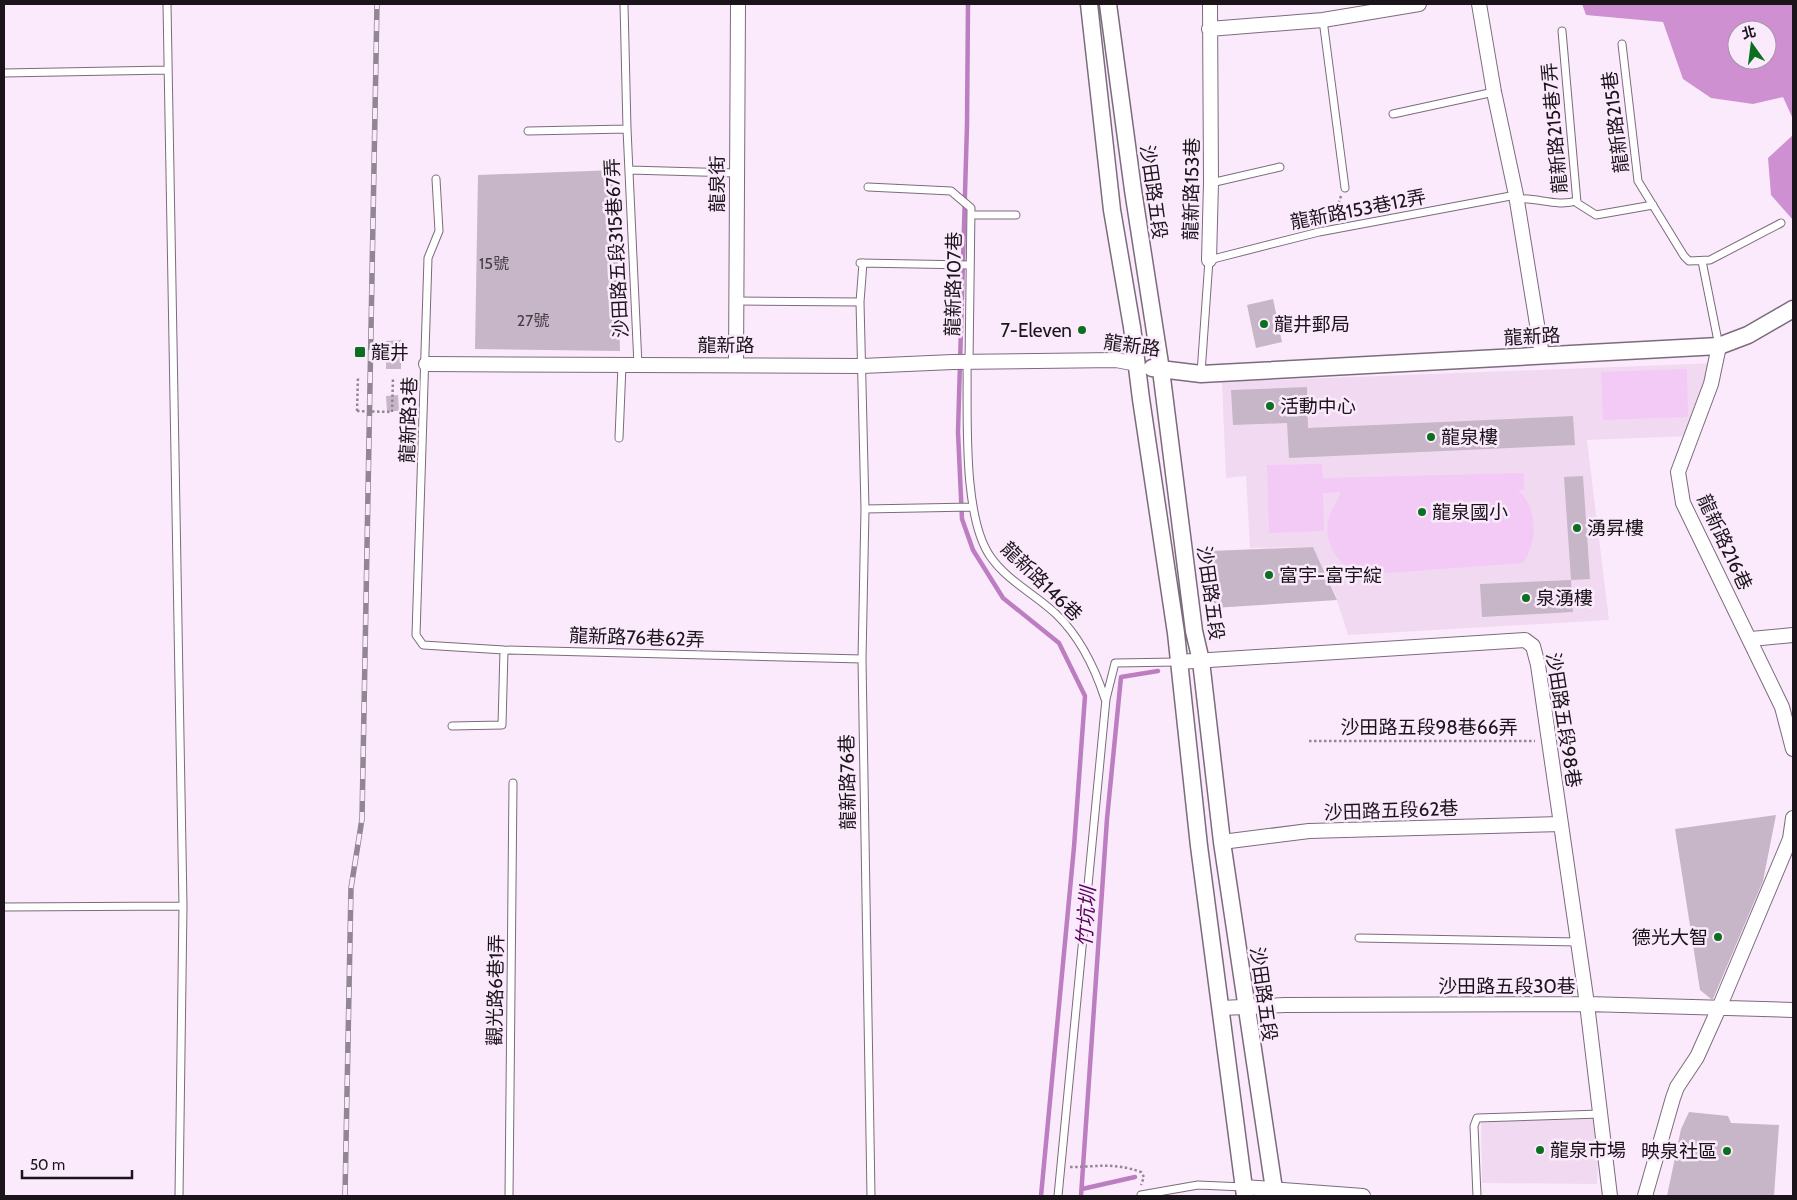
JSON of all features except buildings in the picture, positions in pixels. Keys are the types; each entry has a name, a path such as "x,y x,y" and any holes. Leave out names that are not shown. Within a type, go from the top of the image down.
{"street":[{"name":"龍泉街","path":"736,365 738,4"},
{"path":"1089,4 1112,210 1137,364 1176,633 1198,846 1222,1008 1245,1191 1363,1196"},
{"name":"沙田路五段","path":"1108,4 1133,190 1161,370 1222,842 1274,1192"},
{"name":"龍新路153巷","path":"1208,260 1211,183 1210,4"},
{"path":"1209,29 1324,20 1420,4"},
{"path":"1479,4 1494,92 1516,197 1542,355"},
{"name":"龍新路","path":"426,364 862,366 963,362 1116,360 1161,370 1200,374 1719,346 1748,335 1793,309"},
{"name":"龍新路216巷","path":"1719,346 1711,384 1678,472 1683,503 1751,639 1782,707 1793,749"},
{"path":"1751,639 1793,635"},
{"name":"沙田路五段98巷","path":"1178,662 1525,640 1533,646 1538,665 1587,1004 1610,1196"},
{"path":"1645,1196 1677,1087 1697,1057 1790,847 1793,818"},
{"name":"沙田路五段62巷","path":"1222,842 1309,831 1561,824"},
{"name":"沙田路五段30巷","path":"1222,1008 1587,1004 1793,1010"}],"lane":[{"path":"167,4 183,906 179,1196"},
{"name":"沙田路五段315巷67弄","path":"624,4 628,170 638,365"},
{"path":"1324,20 1346,188"},
{"name":"龍新路215巷7弄","path":"1562,31 1577,201 1596,215 1653,205"},
{"name":"龍新路215巷","path":"1622,44 1638,181 1684,256 1689,261 1702,262"},
{"path":"4,73 168,70"},
{"path":"1393,114 1494,92"},
{"path":"528,131 627,129"},
{"path":"1211,183 1280,167"},
{"path":"628,170 736,173"},
{"name":"龍新路3巷","path":"416,635 428,258 439,231 436,179"},
{"path":"868,187 951,191 971,212 1016,215"},
{"name":"龍新路153巷12弄","path":"1208,260 1345,227 1516,197 1555,204 1577,201"},
{"name":"龍新路107巷","path":"963,362 971,212"},
{"path":"1719,346 1702,262 1710,260 1781,223"},
{"name":"龍新路153巷","path":"1200,374 1208,260"},
{"name":"龍新路76巷","path":"871,1196 862,659 865,509 860,302 861,263 969,265"},
{"path":"735,301 860,302"},
{"name":"龍新路146巷","path":"963,362 971,507 979,537 991,558 1016,584 1056,614 1072,633 1092,666 1106,699"},
{"path":"620,438 622,365"},
{"path":"865,509 971,507"},
{"name":"龍新路76巷62弄","path":"416,635 423,645 504,650 862,659"},
{"path":"452,726 502,725 504,650"},
{"path":"1058,1196 1106,699 1115,663 1178,662"},
{"name":"觀光路6巷1弄","path":"509,1196 513,784"},
{"path":"4,906 183,906"},
{"path":"1359,938 1578,942"},
{"path":"1477,1196 1474,1126 1477,1118 1600,1114"},
{"path":"1141,1195 1198,1185 1245,1191"}],"path":[{"path":"1345,227 1339,202 1346,188"},
{"path":"358,377 357,411 392,412 393,378"},
{"name":"沙田路五段98巷66弄","path":"1309,741 1549,741"},
{"path":"1076,1167 1114,1164 1142,1172 1144,1177 1139,1188 1141,1195"}],"shaded area":[{"path":"1582,4 1793,4 1793,119 1783,97 1753,104 1711,98 1683,79 1663,22 1586,15"},
{"path":"1793,135 1793,220 1771,195 1768,158"},
{"name":"龍泉國小","path":"1716,363 1693,436 1587,440 1609,620 1348,635 1335,594 1313,547 1250,548 1246,476 1226,478 1222,382"},
{"path":"1687,369 1688,417 1603,420 1601,372"},
{"path":"1322,464 1323,478 1524,473 1524,490 1518,490 1525,497 1534,525 1528,555 1523,563 1360,575 1352,571 1339,559 1330,544 1328,536 1329,517 1341,492 1323,493 1324,531 1269,533 1267,465"},
{"name":"龍泉市場","path":"1600,1114 1597,1184 1482,1183 1481,1116"}],"waterway":[{"path":"968,4 967,125 958,432 962,519 973,550 1003,598 1059,643 1085,696 1074,847 1041,1196"},
{"name":"竹坑圳","path":"1081,1196 1107,819 1121,677 1158,671"},
{"path":"1082,1189 1135,1177"}],"railway":[{"path":"345,1196 351,888 362,819 377,4"}],"place":[{"name":"龍井郵局","path":"1264,324"},
{"name":"7-Eleven","path":"1082,330"},
{"name":"龍井","path":"360,352"},
{"name":"活動中心","path":"1270,406"},
{"name":"龍泉樓","path":"1431,437"},
{"name":"龍泉國小","path":"1422,512"},
{"name":"湧昇樓","path":"1577,528"},
{"name":"富宇-富宇綻","path":"1269,575"},
{"name":"泉湧樓","path":"1526,598"},
{"name":"德光大智","path":"1718,937"},
{"name":"龍泉市場","path":"1540,1150"},
{"name":"映泉社區","path":"1727,1151"}]}
